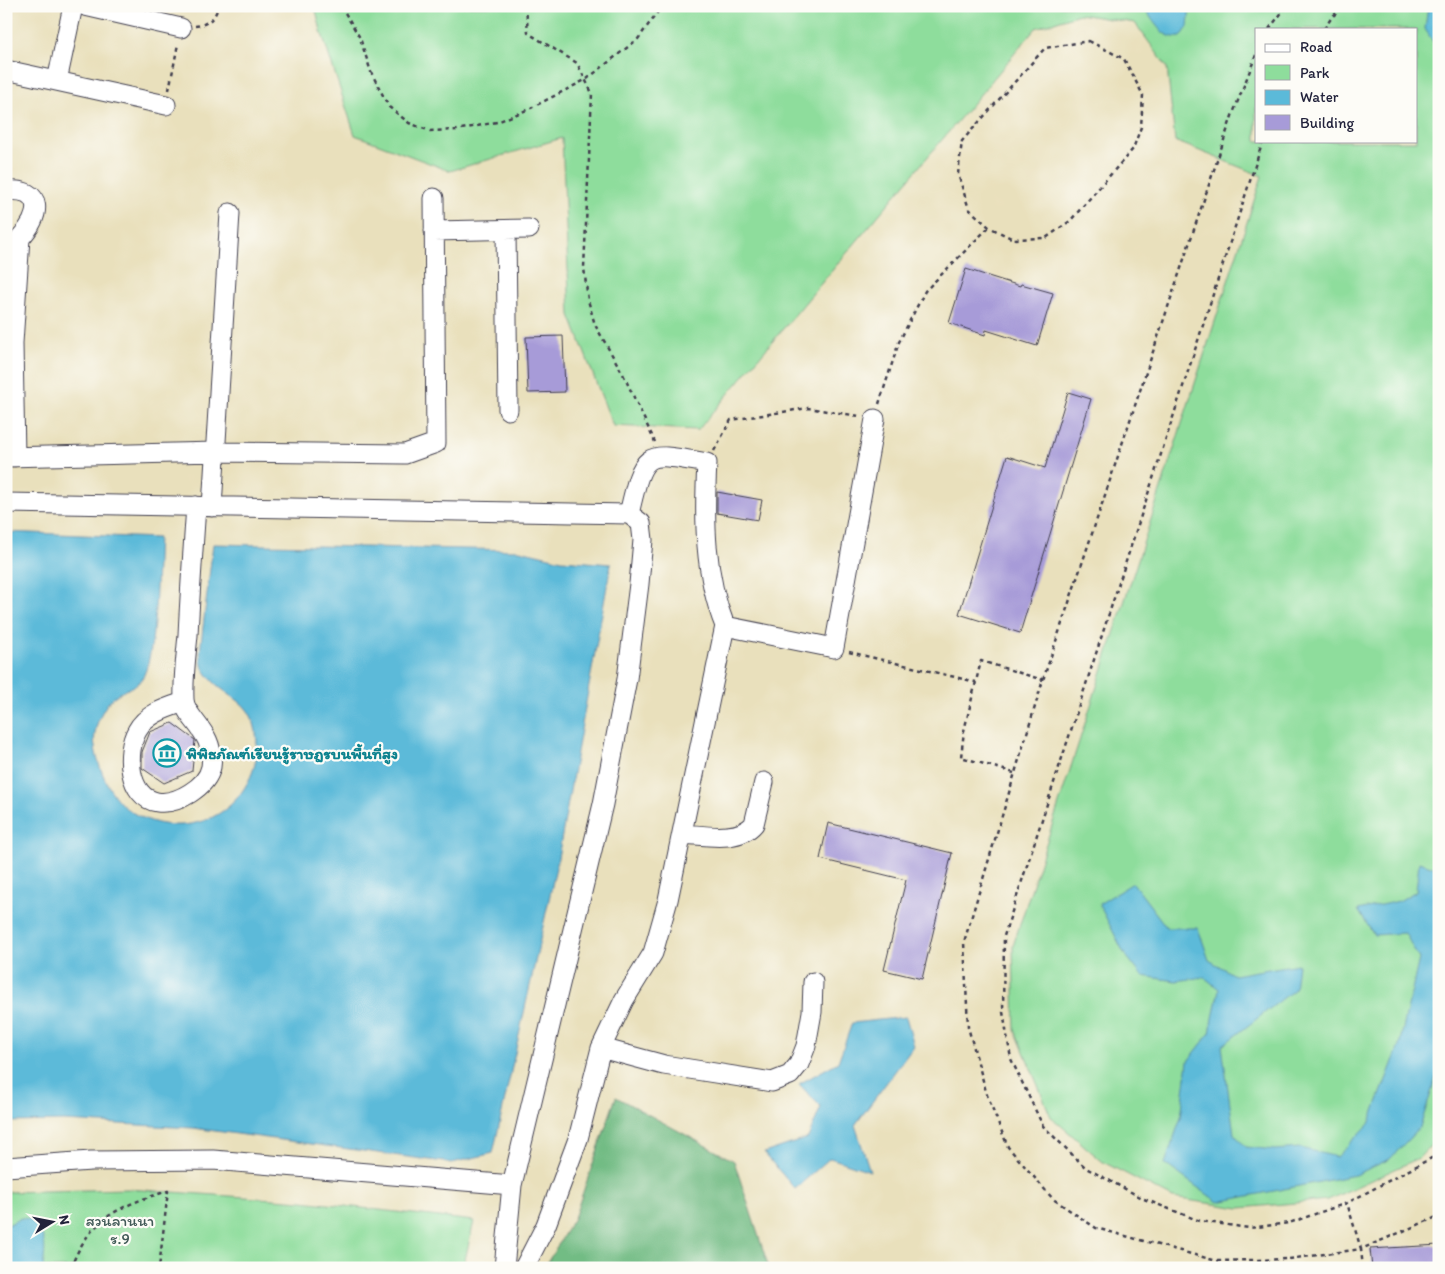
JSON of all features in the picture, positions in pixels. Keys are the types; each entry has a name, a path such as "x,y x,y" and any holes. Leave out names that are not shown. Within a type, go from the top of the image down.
{"street":[{"path":"57,81 72,6"},
{"path":"85,6 181,28"},
{"path":"6,70 166,105"},
{"path":"6,191 21,189 30,194 35,201 35,210 29,227 20,238 13,343 10,457 216,452 405,454 436,443 434,198"},
{"path":"184,702 148,718 137,731 132,744 130,761 132,776 137,786 146,796 157,802 170,801 187,795 197,788 210,770 210,744 184,702 204,507 216,452 230,213"},
{"path":"434,231 529,229"},
{"path":"506,230 508,410"},
{"path":"725,626 834,648 875,419"},
{"path":"524,1268 546,1225 578,1139 602,1048 624,1000 653,953 668,900 725,626 718,608 707,543 705,504 707,463 663,455 653,457 645,463 637,478 629,514"},
{"path":"6,503 629,514 641,523 642,540 626,679 603,804 512,1185 504,1268"},
{"path":"682,834 735,836 750,829 754,824 764,782"},
{"path":"602,1048 664,1066 772,1082 790,1075 799,1064 806,1046 812,1012 813,982"},
{"path":"6,1167 91,1161 213,1160 512,1185"}],"path":[{"path":"166,105 181,28 204,25 217,13 218,6"},
{"path":"341,6 360,38 370,72 389,108 409,123 430,132 457,130 497,122 529,109 587,79 638,39 662,6"},
{"path":"526,6 528,33 577,63 587,79 593,103 584,268 588,300 595,325 623,374 640,414 656,440 653,457"},
{"path":"1271,28 1288,6"},
{"path":"1325,28 1332,16 1344,6"},
{"path":"1089,41 1124,58 1143,95 1141,127 1133,149 1070,221 1046,238 1013,239 989,227 969,209 958,174 962,141 1045,48 1089,41"},
{"path":"1255,58 1232,116 1043,680 964,942 968,1028 987,1095 1008,1147 1053,1199 1096,1228 1216,1261 1289,1259 1361,1249 1439,1216"},
{"path":"1264,142 1004,936 1003,1012 1011,1059 1043,1126 1086,1168 1144,1199 1200,1221 1249,1228 1289,1223 1347,1203 1439,1154"},
{"path":"707,463 732,420 808,408 875,419 899,342 925,291 989,227"},
{"path":"834,648 976,682"},
{"path":"1014,773 961,757 964,731 981,661 1043,680"},
{"path":"71,1268 77,1249 102,1221 130,1202 168,1191 159,1268"},
{"path":"1347,1203 1361,1249 1363,1268"}],"green space":[{"path":"315,6 1439,6 1439,1137 1419,1158 1328,1200 1240,1208 1173,1198 1103,1162 1051,1117 1015,1030 1013,946 1262,176 1175,141 1167,67 1135,23 1079,14 1036,28 698,430 613,426 570,315 562,138 450,171 355,135 321,31"},
{"path":"616,1097 734,1161 769,1268 544,1268 574,1218"},
{"name":"สวนลานนา ร.9","path":"128,1189 302,1201 474,1221 463,1268 6,1268 6,1192"}],"water":[{"path":"1142,6 1190,6 1188,27 1181,37 1168,35 1158,28"},
{"path":"1428,6 1439,6 1439,51 1425,29"},
{"path":"6,532 158,538 153,634 146,669 139,682 110,700 99,719 94,740 102,773 111,791 123,806 144,819 175,825 205,820 231,805 248,782 256,759 256,730 252,717 246,708 212,681 202,664 200,652 213,544 520,550 562,560 611,564 557,863 493,1153 452,1163 193,1128 64,1121 6,1122"},
{"path":"1419,862 1434,867 1439,883 1439,1068 1420,1127 1390,1159 1355,1175 1218,1202 1165,1164 1181,1117 1188,1061 1210,1033 1219,989 1204,977 1176,981 1142,976 1124,953 1099,904 1133,883 1167,928 1198,928 1209,960 1234,975 1298,964 1295,989 1222,1046 1234,1134 1246,1147 1275,1150 1300,1148 1337,1157 1369,1124 1399,1046 1419,959 1405,933 1374,935 1358,910 1399,901 1416,891"},
{"path":"906,1017 914,1046 855,1125 870,1171 830,1158 795,1189 764,1153 808,1138 821,1107 799,1084 838,1062 852,1023"},
{"path":"21,1218 30,1219 40,1231 45,1247 43,1268 6,1268 6,1226"}],"building":[{"path":"966,269 1020,286 1021,284 1053,293 1037,346 986,330 985,335 949,323"},
{"path":"563,336 565,392 528,393 526,337"},
{"path":"1068,392 1091,399 1020,633 959,614 1007,456 1045,468"},
{"path":"717,492 762,500 758,520 717,513"},
{"name":"พิพิธภัณฑ์เรียนรู้ราษฎรบนพื้นที่สูง","path":"172,723 195,740 192,771 164,783 142,768 142,752 150,732"},
{"path":"828,823 952,853 922,979 884,970 906,880 820,859"},
{"path":"1439,1245 1439,1268 1372,1268 1370,1249"}],"place":[{"name":"พิพิธภัณฑ์เรียนรู้ราษฎรบนพื้นที่สูง","path":"167,753"}]}
